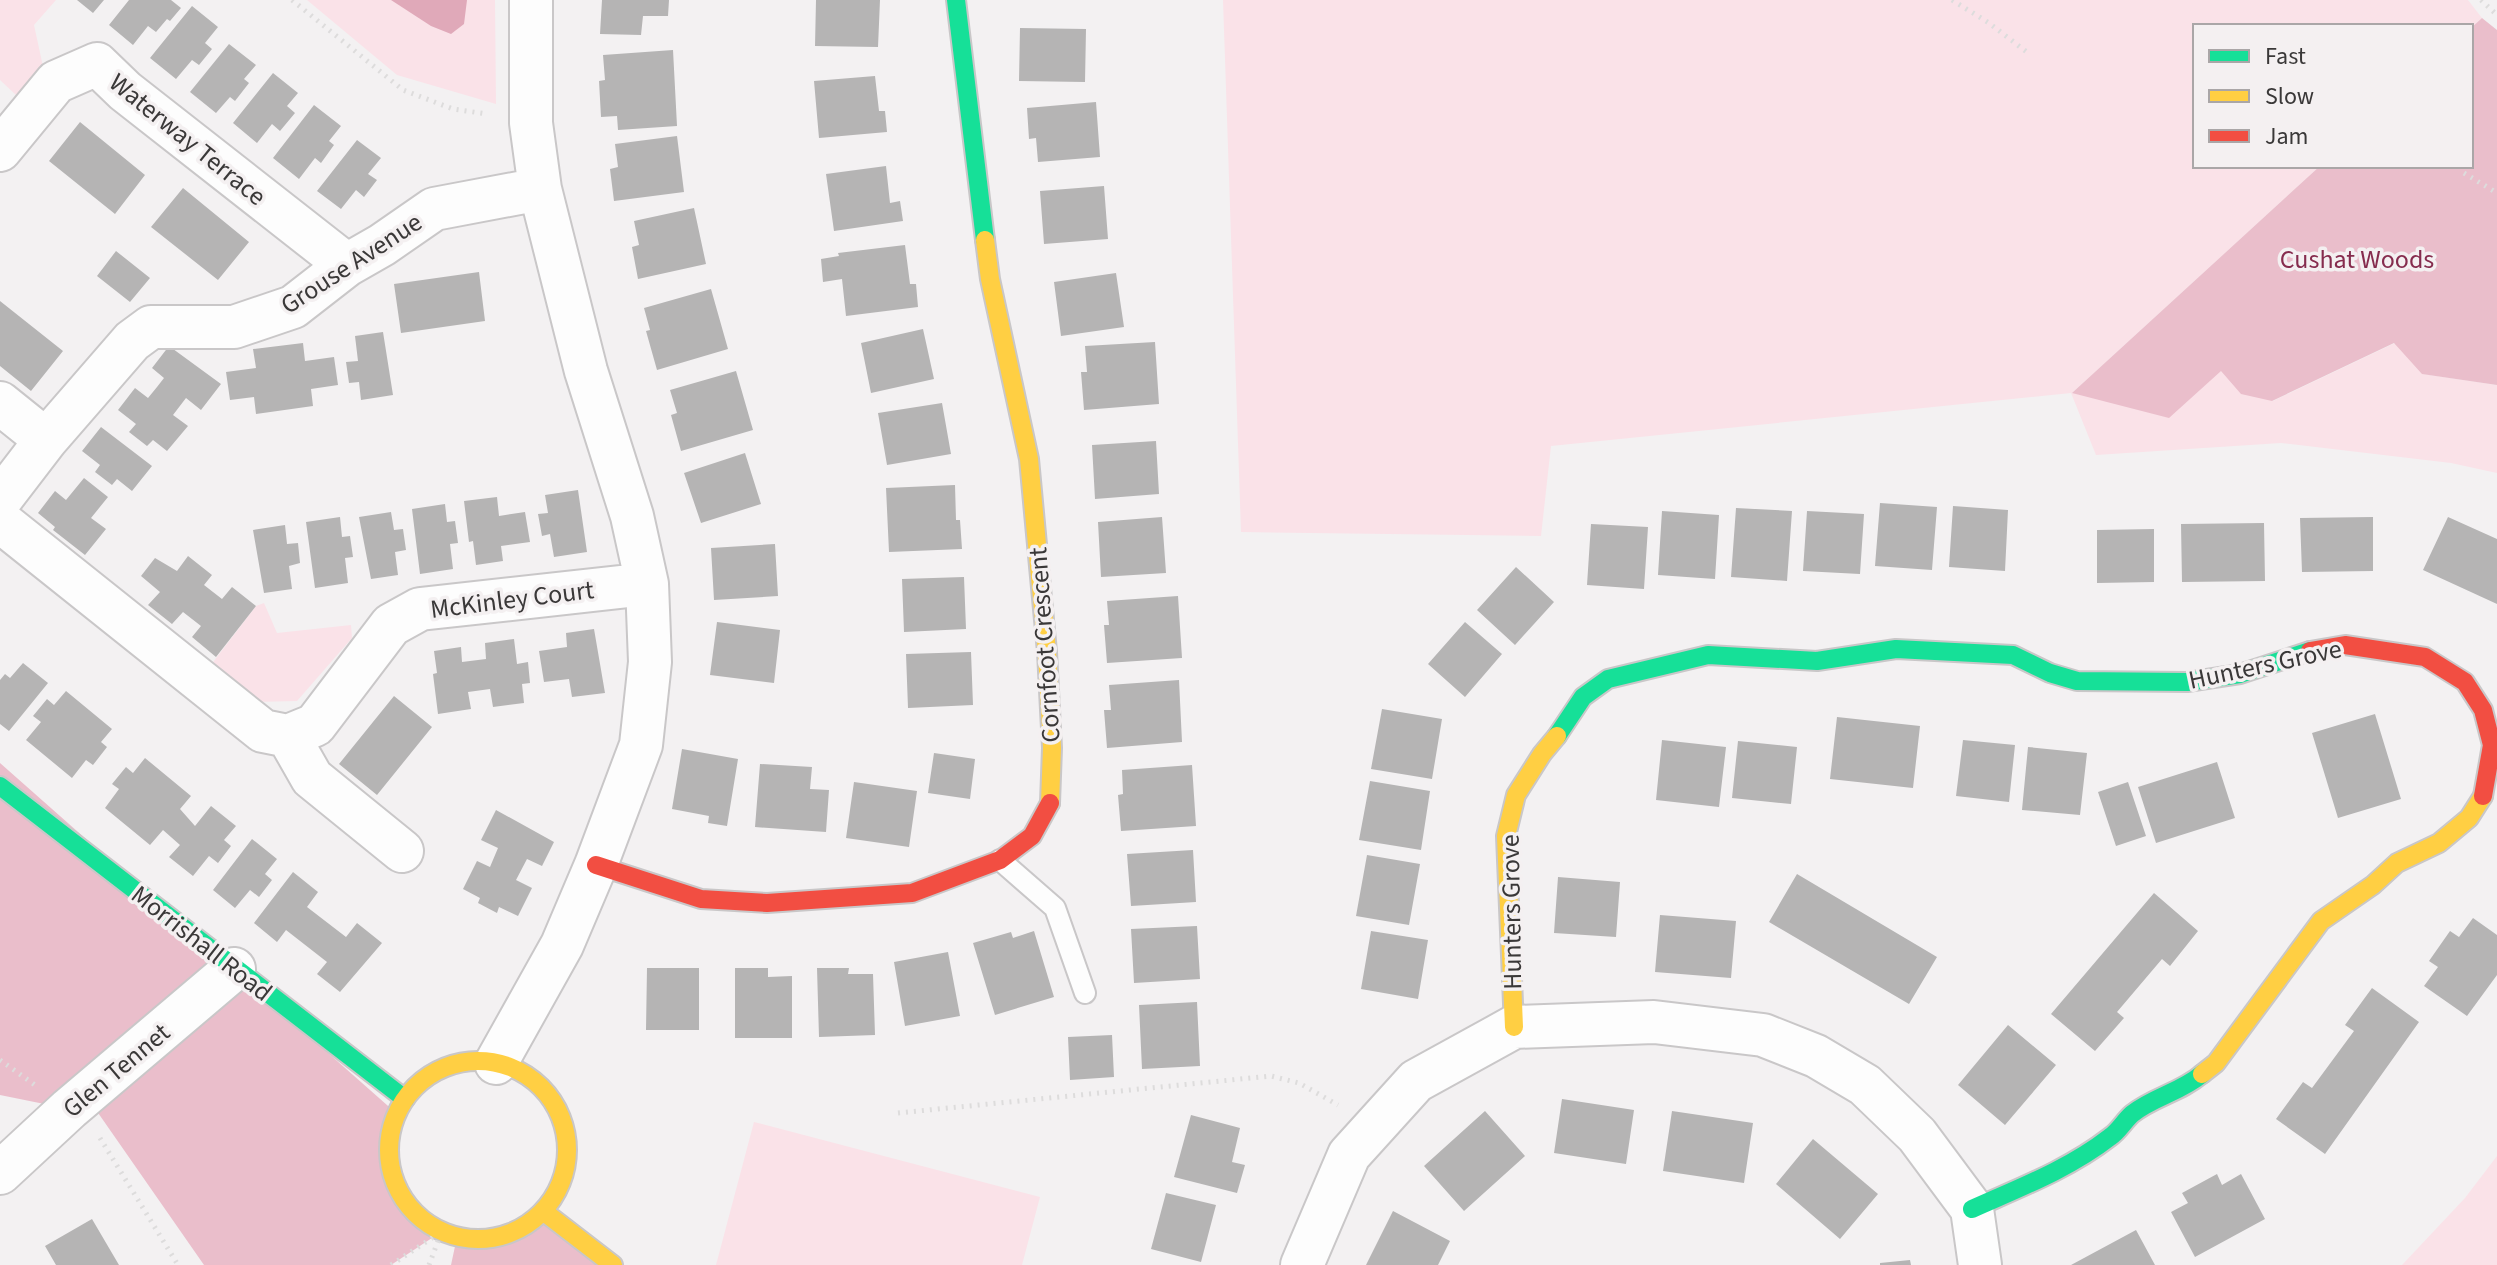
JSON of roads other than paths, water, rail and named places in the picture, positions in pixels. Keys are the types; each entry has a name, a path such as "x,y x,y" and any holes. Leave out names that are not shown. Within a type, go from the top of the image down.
{"street":[{"path":"496,1063 562,945 596,865 641,745 650,662 647,584 632,516 586,371 540,189 531,123 531,0"},
{"name":"Cornfoot Crescent","path":"596,865 701,899 767,903 912,893 1000,860 1032,836 1052,799 1050,693 1029,459 990,279 956,0"},
{"name":"Waterway Terrace","path":"0,150 56,82 97,64 125,91 347,265"},
{"name":"Grouse Avenue","path":"0,500 46,440 132,341 151,327 234,327 293,307 347,265 434,209 540,189"},
{"path":"0,403 46,440"},
{"path":"0,521 263,731 288,736 312,778 402,851"},
{"name":"McKinley Court","path":"288,736 315,725 391,625 420,609 647,584"},
{"name":"Hunters Grove","path":"1514,1027 1506,836 1516,795 1583,697 1608,679 1708,655 1817,661 1896,649 2013,655 2050,673 2077,681 2187,682 2240,674 2307,651 2345,645 2425,657 2465,682 2483,710 2492,745 2483,796 2469,818 2439,843 2397,863 2373,885 2321,921 2216,1063 2189,1085 2158,1098 2131,1115 2112,1136 2059,1170 1972,1209"},
{"name":"Morrishall Road","path":"0,786 405,1099"},
{"name":"Glen Tennet","path":"0,1173 234,969"},
{"path":"1302,1265 1349,1155 1416,1081 1514,1027 1654,1022 1763,1035 1816,1056 1865,1085 1917,1135 1972,1209 1980,1265"},
{"path":"470,1061 496,1063 521,1072 542,1088 558,1110 566,1136 566,1163 558,1189 543,1211 523,1227 483,1239 457,1237 425,1222 406,1203 392,1177 388,1150 391,1129 405,1099 422,1080 445,1067 470,1061"},
{"path":"543,1211 613,1265"}],"lane":[{"path":"1000,860 1055,908 1085,993"}],"park label":[{"name":"Cushat Woods","path":"2357,259"}]}
